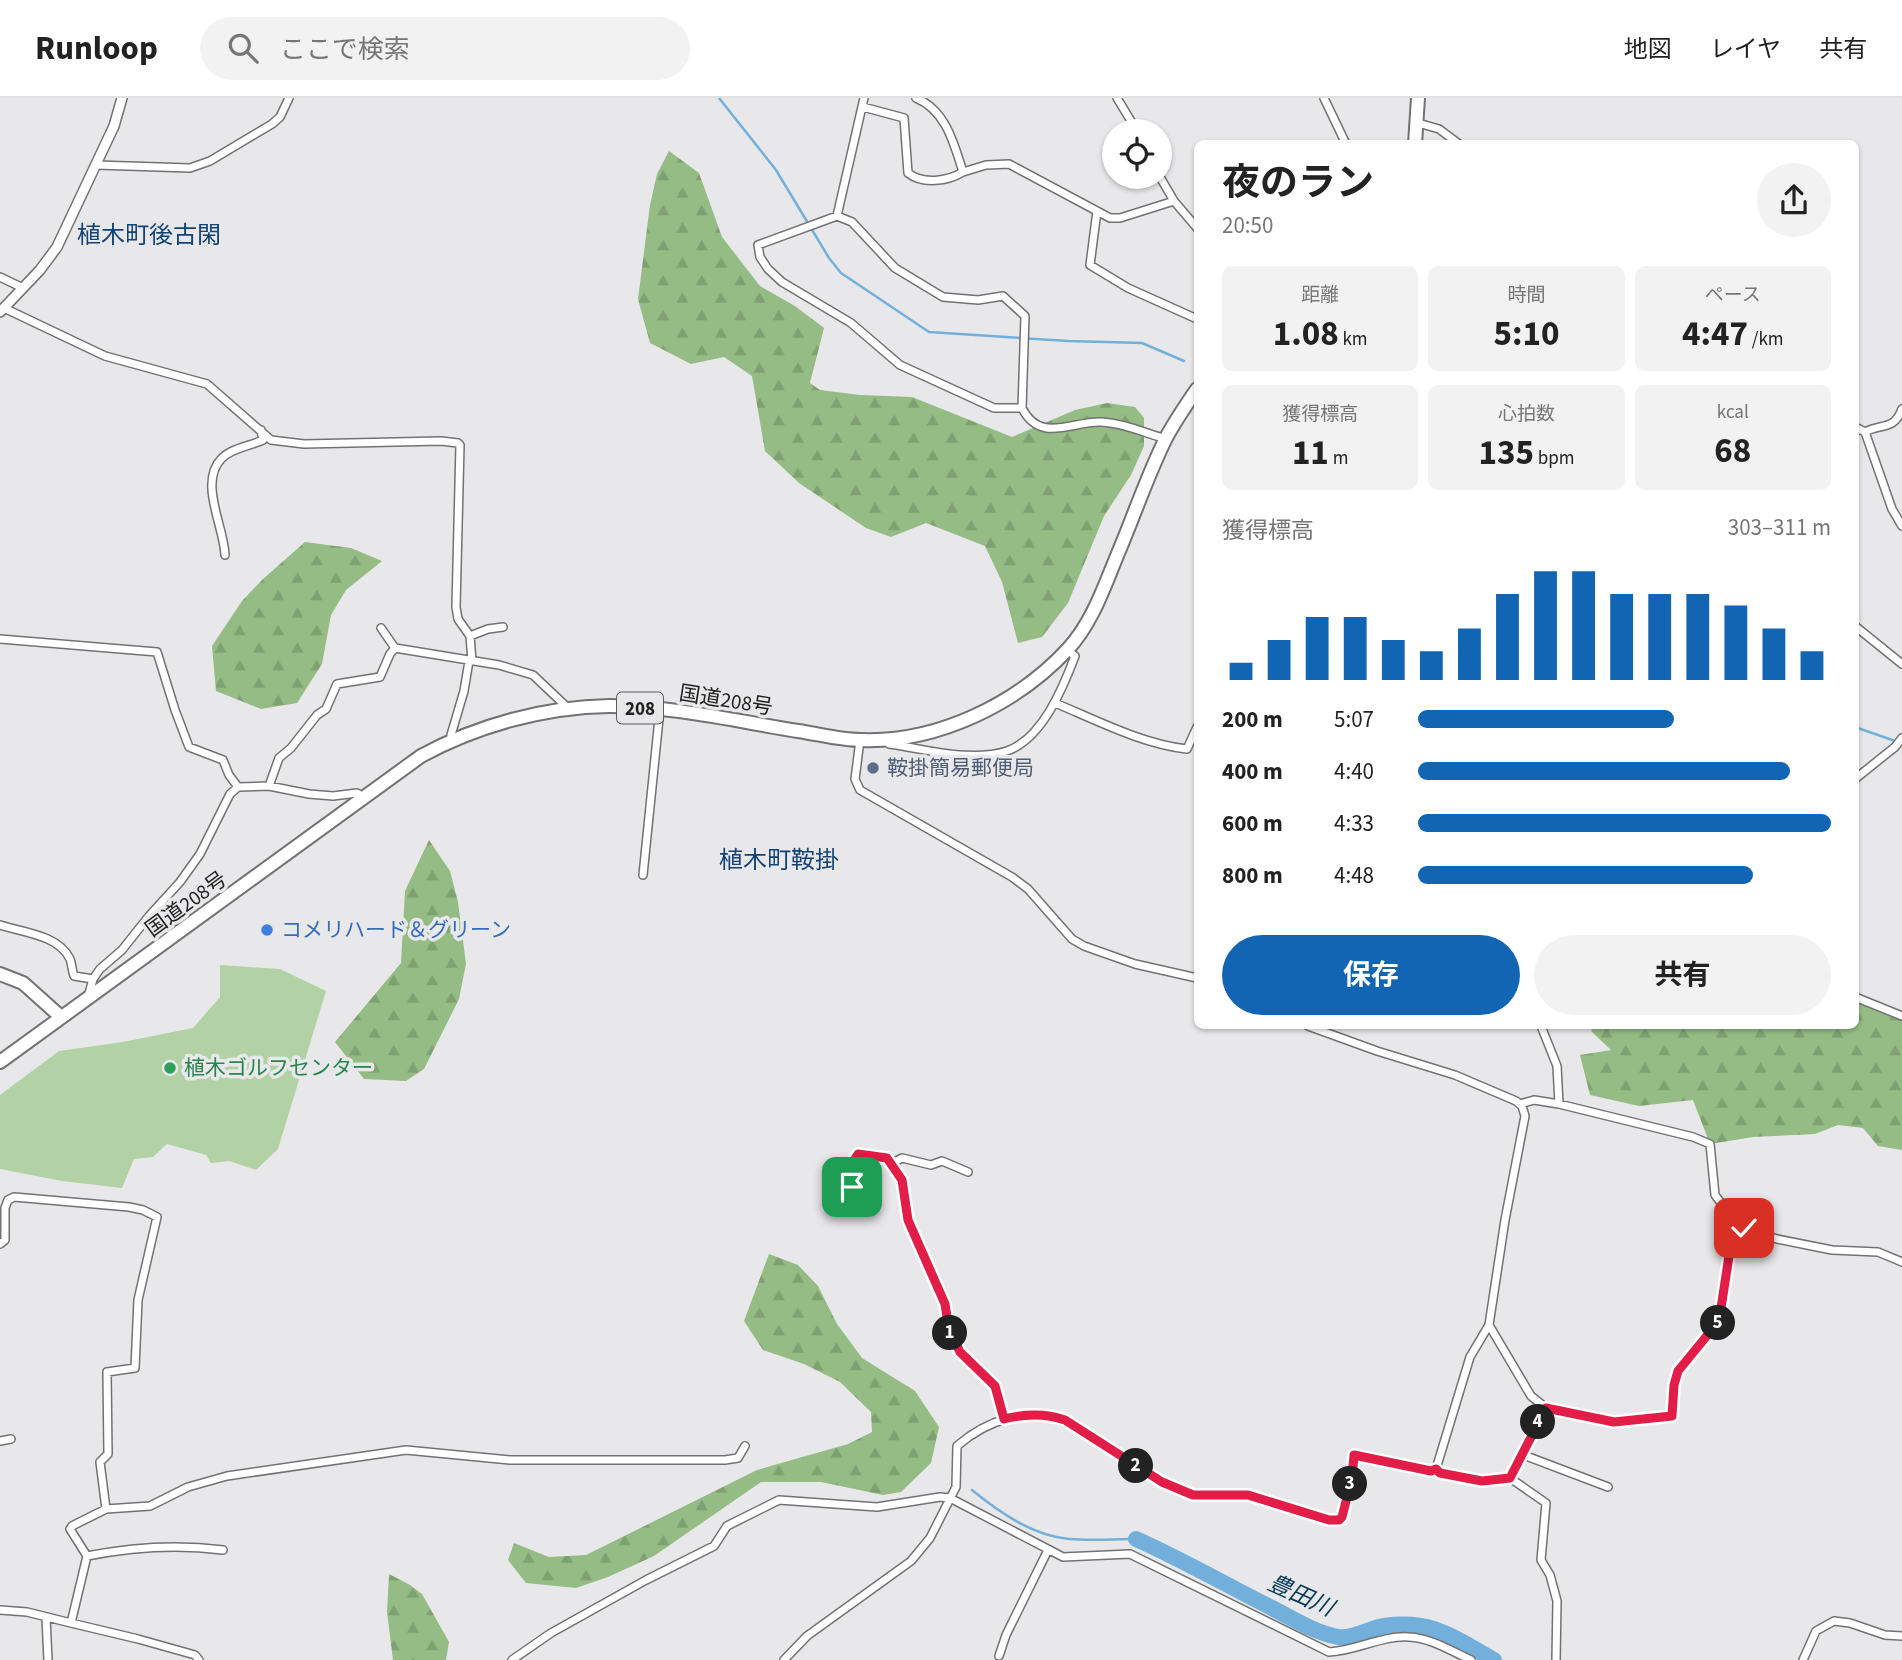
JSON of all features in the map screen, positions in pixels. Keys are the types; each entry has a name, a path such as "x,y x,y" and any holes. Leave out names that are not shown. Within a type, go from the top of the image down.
{"highway":[{"path":"1416,140 1418,98"},
{"name":"国道208号","path":"0,1062 421,756 452,739 538,715 569,709 610,706 660,709 860,740 911,736 935,730 1001,702 1068,650 1082,632 1166,439 1194,394"},
{"path":"0,974 23,983 61,1017"}],"street":[{"path":"122,98 114,126 57,247 40,270 2,310 105,356 207,384 271,440 287,443 458,443 456,607 458,619 470,635 470,661 452,739"},
{"path":"96,165 190,169 210,161 272,124 280,117 289,98"},
{"path":"837,216 864,98"},
{"path":"916,98 926,102 948,129 963,172"},
{"path":"1117,98 1130,119"},
{"path":"1324,98 1344,140"},
{"path":"863,107 904,118 908,173 914,178 951,180 963,172 986,165 1009,164 1110,218 1120,218 1174,201"},
{"path":"1418,122 1439,129 1454,140"},
{"path":"1167,189 1194,224"},
{"path":"1097,211 1090,265 1128,288 1194,318"},
{"path":"1022,408 994,408 900,365 851,323 782,282 760,257 758,245 837,216 852,222 895,268 943,297 978,300 1003,296 1025,316 1022,408 1026,418 1050,429 1100,422 1166,439"},
{"path":"0,277 23,288"},
{"path":"1859,430 1865,432 1892,423 1899,419 1902,409"},
{"path":"225,555 221,527 211,498 211,486 221,459 262,440 261,429"},
{"path":"1865,432 1892,509 1902,526"},
{"path":"470,635 503,627"},
{"path":"381,628 395,649 499,665 533,675 569,709"},
{"path":"1859,629 1902,664"},
{"path":"0,639 157,652 189,747 223,760 238,787"},
{"path":"269,786 279,758 291,748 317,715 326,709 337,684 380,677 395,649"},
{"path":"1068,650 1075,656 1055,703 1023,742 1009,751 960,755 860,740 855,779 860,790 1028,888 1072,939 1135,964 1194,977"},
{"path":"1055,703 1134,735 1179,748 1187,749 1194,734"},
{"path":"643,875 660,709"},
{"path":"1859,776 1899,749 1902,738"},
{"path":"87,1000 93,979 100,969 122,950 180,882 200,854 230,794 238,787 269,786 333,796 357,793 365,798"},
{"path":"0,925 60,946 70,958 74,976 93,979"},
{"path":"1859,999 1902,1016"},
{"path":"1316,1029 1455,1075 1520,1104 1534,1100 1559,1104 1693,1137 1710,1144 1715,1195 1744,1228 1777,1239 1832,1250 1878,1252 1902,1262"},
{"path":"1542,1029 1557,1066 1559,1104"},
{"path":"1436,1469 1470,1357 1489,1325 1525,1116 1520,1104"},
{"path":"865,1209 852,1187 850,1167 858,1154 887,1158 902,1180 908,1220 945,1304 949,1330 960,1352 995,1386 1004,1419"},
{"path":"891,1164 902,1158 931,1165 943,1161 968,1172"},
{"path":"0,1244 5,1240 5,1208 8,1200 14,1197 129,1207 157,1217 138,1300 135,1368 107,1372 108,1454 100,1462 107,1509"},
{"path":"1489,1325 1531,1396 1546,1408 1614,1422 1672,1416 1674,1385 1678,1371 1719,1321 1729,1256 1744,1228"},
{"path":"1510,1478 1546,1408"},
{"path":"784,1660 807,1636 911,1561 930,1538 950,1498 957,1478 957,1446 973,1432 991,1422 1018,1415 1051,1415 1065,1420 1179,1490 1193,1495 1248,1495 1329,1520 1339,1520 1342,1517 1354,1455 1431,1471 1436,1469"},
{"path":"0,1441 11,1439"},
{"path":"71,1623 87,1556 70,1529 72,1525 107,1509 150,1506 188,1488 227,1476 406,1450 510,1460 725,1460 738,1458 746,1446"},
{"path":"1521,1454 1608,1487"},
{"path":"1436,1469 1440,1473 1482,1481 1510,1478 1546,1503 1541,1560 1550,1575 1556,1601 1556,1660"},
{"path":"512,1660 551,1633 714,1546 727,1525 779,1500 877,1507 940,1497 950,1498 1063,1557 1130,1554 1329,1652 1346,1651 1395,1637 1410,1637 1427,1640 1471,1660"},
{"path":"87,1556 140,1547 202,1547 223,1550"},
{"path":"999,1656 1006,1635 1048,1550"},
{"path":"0,1610 27,1612 138,1639 195,1656 198,1660"},
{"path":"46,1618 48,1660"},
{"path":"1803,1660 1815,1631 1834,1621 1850,1623 1885,1635 1902,1636"}],"green space":[{"path":"669,151 699,173 722,237 760,286 795,306 824,328 810,383 820,390 912,397 1012,437 1075,410 1107,403 1135,407 1144,418 1144,446 1131,475 1104,516 1068,603 1042,637 1018,643 1002,582 985,546 926,523 891,537 866,528 799,483 765,451 752,376 724,357 691,364 650,343 638,299 650,205 657,174"},
{"path":"305,542 351,548 382,561 346,590 331,615 322,664 297,703 261,709 216,691 212,646 242,601"},
{"path":"429,840 450,871 458,902 466,964 459,999 424,1069 406,1081 364,1079 335,1042 401,963 405,891"},
{"name":"植木ゴルフセンター","path":"220,965 280,969 326,991 278,1149 256,1170 229,1161 211,1163 206,1155 167,1144 153,1157 134,1159 122,1188 62,1181 0,1169 0,1095 59,1051 193,1028 220,997"},
{"path":"1859,1002 1902,1019 1902,1150 1878,1146 1863,1128 1838,1125 1815,1134 1753,1137 1710,1144 1693,1100 1639,1106 1590,1095 1580,1055 1611,1050 1591,1031 1859,1029"},
{"path":"769,1254 798,1265 818,1286 837,1324 862,1358 915,1391 939,1427 931,1463 901,1492 883,1495 821,1482 761,1482 654,1556 608,1577 576,1588 526,1583 508,1560 514,1543 549,1557 586,1555 757,1470 848,1444 872,1432 871,1412 840,1382 804,1364 763,1350 744,1321"},
{"path":"389,1574 422,1594 449,1642 446,1660 393,1660 387,1612"}],"waterway":[{"path":"719,98 776,170 829,258 841,273 929,332 1142,343 1184,361"},
{"path":"1859,728 1898,742"},
{"path":"972,1490 993,1507 1042,1533 1077,1540 1136,1539"},
{"name":"豊田川","path":"1136,1539 1321,1632 1344,1637 1384,1626 1416,1625 1442,1632 1494,1660"}],"place":[{"name":"鞍掛簡易郵便局","path":"873,768"},
{"name":"コメリハード＆グリーン","path":"267,930"},
{"name":"植木ゴルフセンター","path":"170,1068"}],"district":[{"name":"植木町後古閑","path":"149,235"},
{"name":"植木町鞍掛","path":"779,860"}],"route":[{"path":"852,1187 850,1167 858,1154 887,1158 902,1180 908,1220 945,1304 949,1330 960,1352 995,1386 1004,1419 1018,1415 1051,1415 1065,1420 1179,1490 1193,1495 1248,1495 1329,1520 1339,1520 1346,1507 1354,1455 1431,1471 1436,1469 1440,1473 1482,1481 1510,1478 1546,1408 1614,1422 1672,1416 1674,1385 1678,1371 1719,1321 1729,1256 1744,1228"}]}
